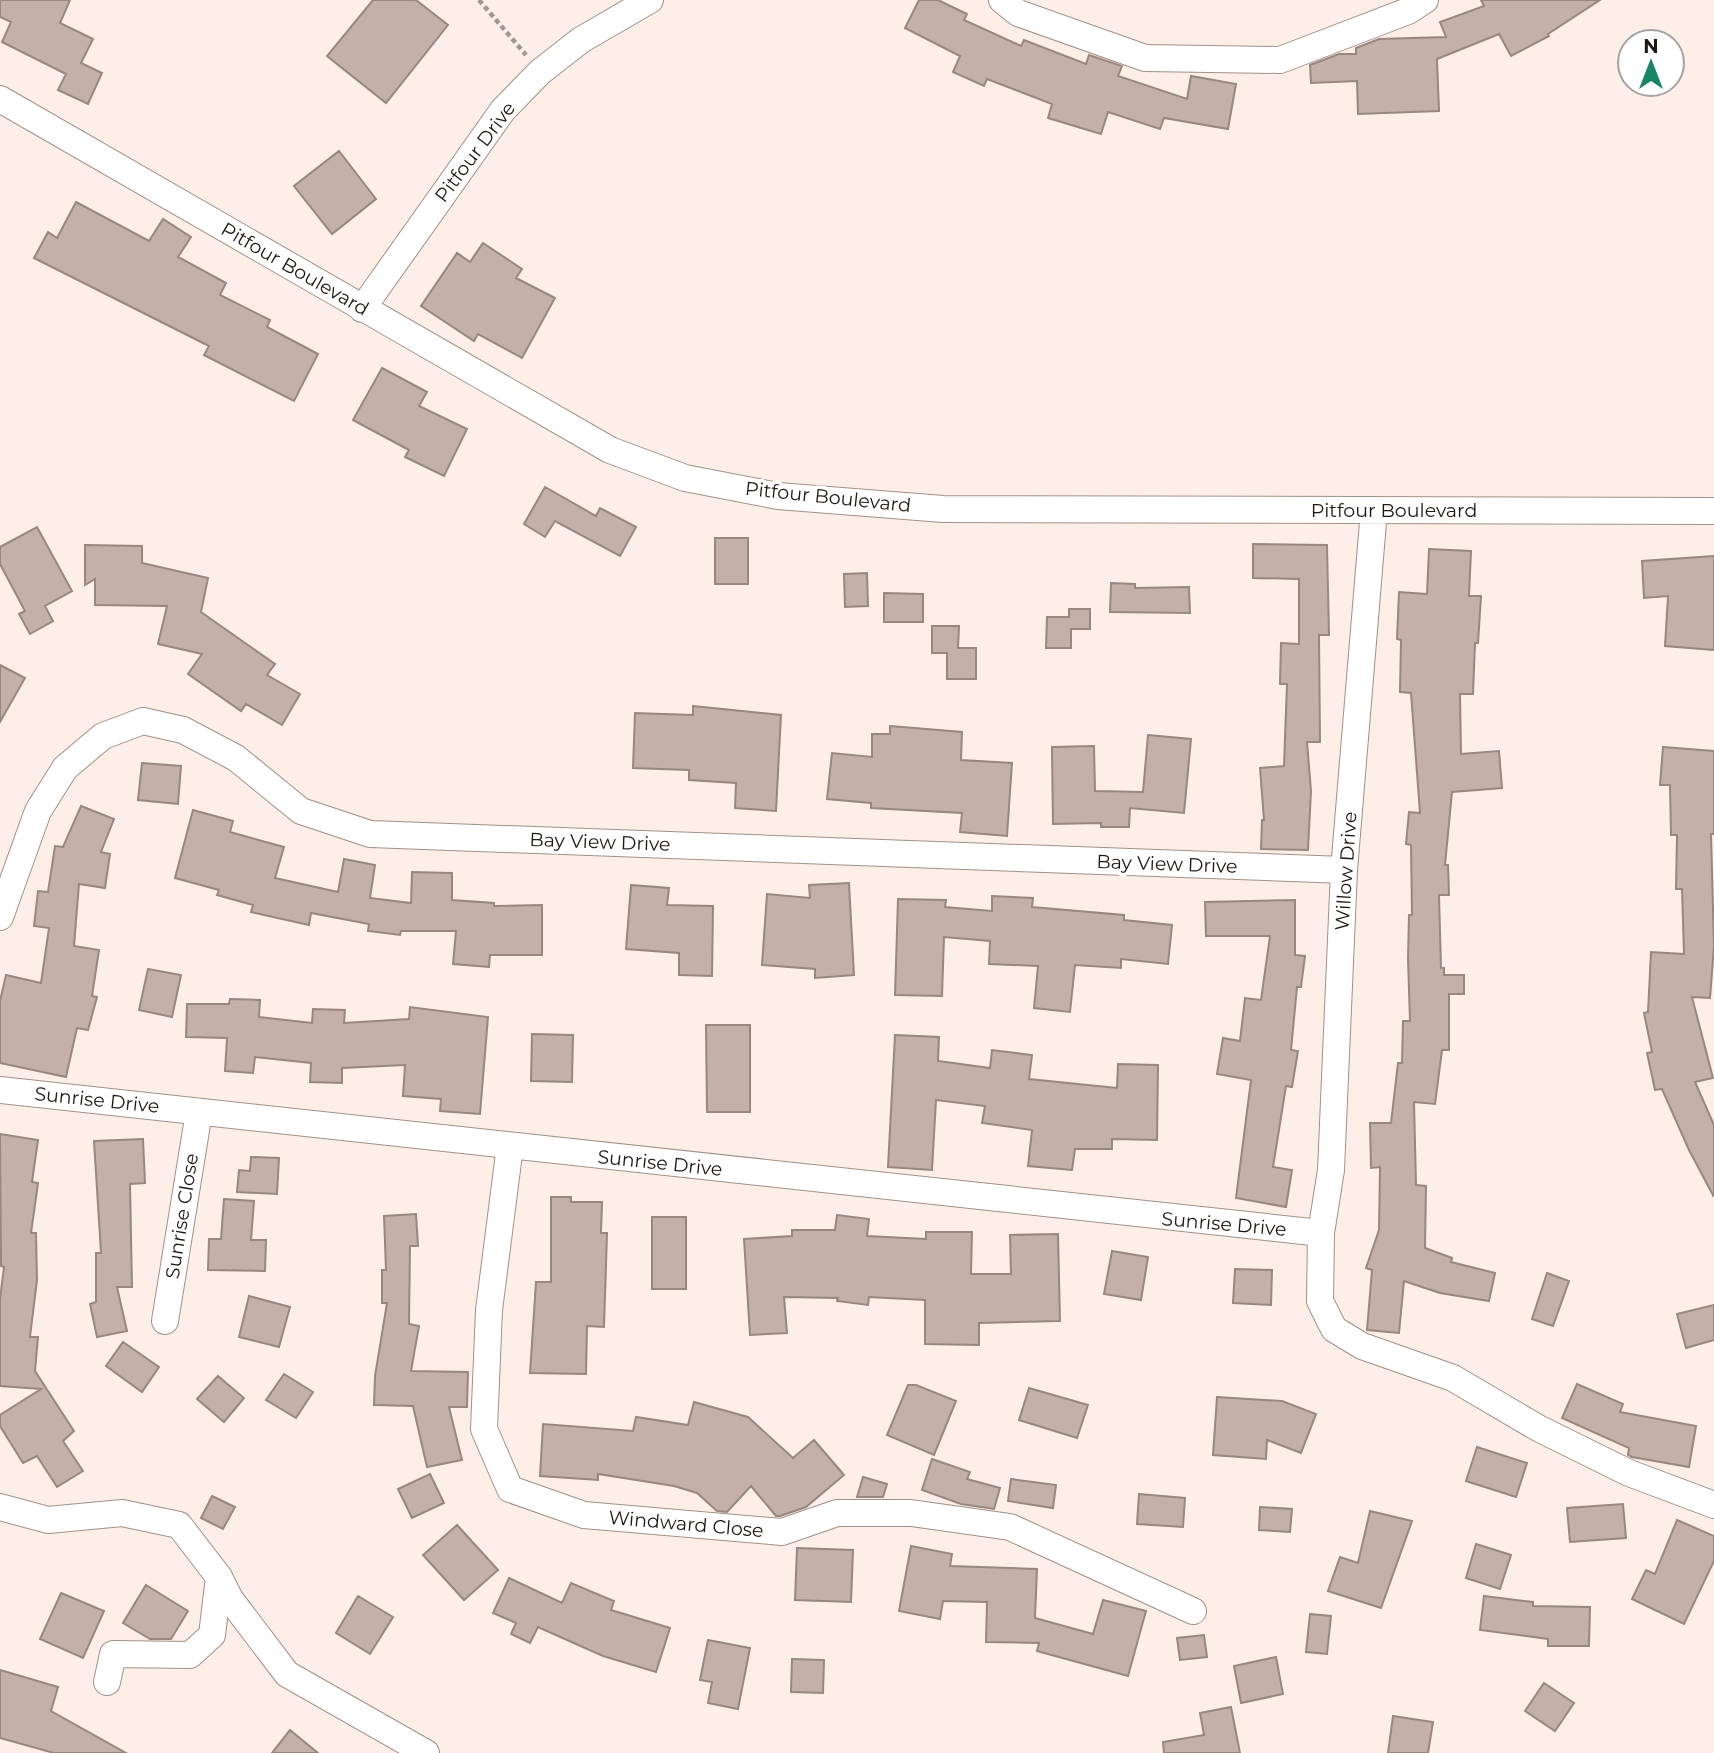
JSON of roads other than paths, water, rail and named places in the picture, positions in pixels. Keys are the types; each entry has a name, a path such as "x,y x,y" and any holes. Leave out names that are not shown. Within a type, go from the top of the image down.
{"street":[{"name":"Pitfour Drive","path":"362,309 503,110 540,72 581,40 650,0"},
{"path":"1002,0 1018,13 1145,58 1280,60 1408,11 1425,0"},
{"name":"Pitfour Boulevard","path":"0,99 610,450 685,478 778,496 943,509 1714,510"},
{"name":"Willow Drive","path":"1374,510 1344,870 1331,1170 1321,1233 1320,1301 1334,1329 1363,1346 1453,1378 1538,1428 1629,1473 1714,1505"},
{"name":"Bay View Drive","path":"0,917 38,810 65,768 103,736 143,721 183,730 236,758 301,811 370,834 1344,870"},
{"name":"Sunrise Drive","path":"0,1090 1321,1233"},
{"name":"Sunrise Close","path":"165,1321 199,1112"},
{"name":"Windward Close","path":"510,1146 489,1310 484,1429 510,1489 584,1515 782,1532 837,1513 911,1513 1010,1527 1193,1611"},
{"path":"0,1507 48,1520 122,1513 179,1525 287,1674 426,1753"},
{"path":"107,1682 113,1654 190,1655 212,1634 224,1588"}]}
